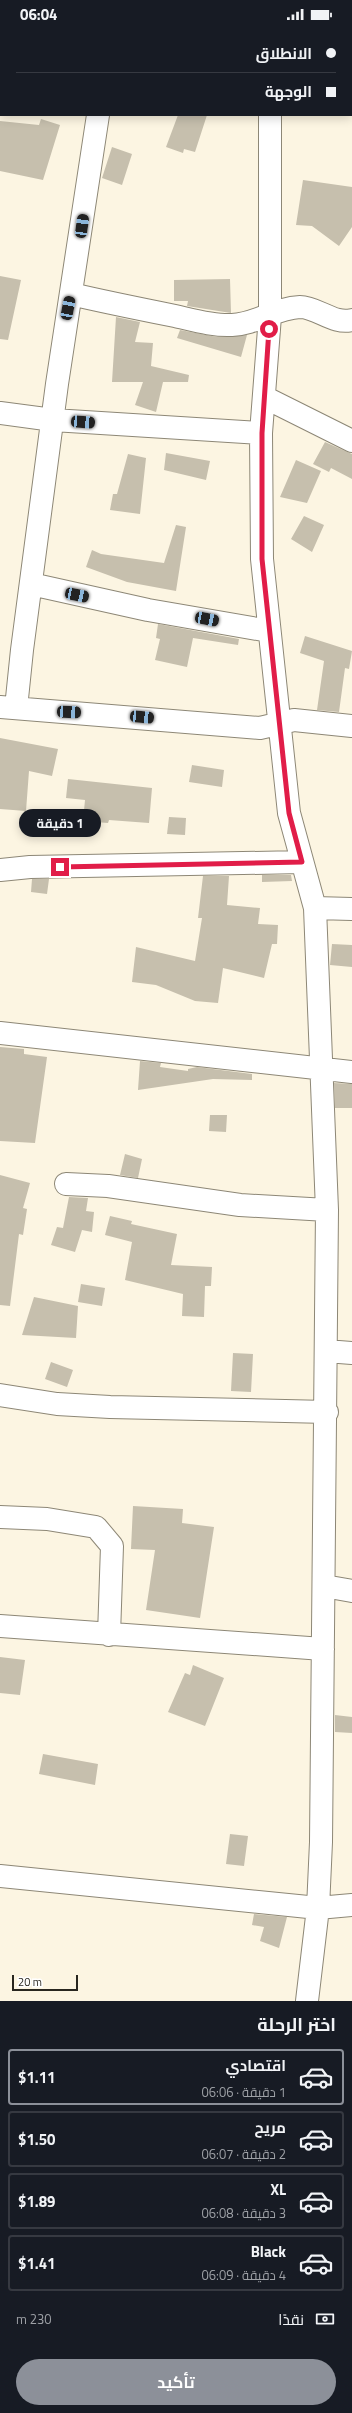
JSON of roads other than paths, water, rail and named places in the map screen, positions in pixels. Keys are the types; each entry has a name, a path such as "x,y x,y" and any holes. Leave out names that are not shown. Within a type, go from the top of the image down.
{"street":[{"path":"98,116 53,420 31,584 8,707 260,728 300,720 352,726"},
{"path":"270,116 270,316 262,433 262,559 278,725 289,813 314,908 327,1210 327,1412 318,1908 307,2001"},
{"path":"71,294 204,322 232,325 270,316 284,309 302,307 328,317 348,322 352,320"},
{"path":"264,397 352,441"},
{"path":"0,413 53,420 262,433"},
{"path":"31,584 140,608 269,631"},
{"path":"0,870 30,867 302,862"},
{"path":"314,908 352,909"},
{"path":"0,1033 109,1044 321,1070 352,1072"},
{"path":"66,1184 108,1186 240,1205 327,1210"},
{"path":"326,1351 352,1353"},
{"path":"0,1395 57,1404 110,1407 327,1412"},
{"path":"0,1517 47,1519 96,1527 112,1546 109,1635"},
{"path":"324,1586 352,1591"},
{"path":"0,1626 109,1635 323,1649"},
{"path":"0,1876 318,1908 352,1905"}]}
